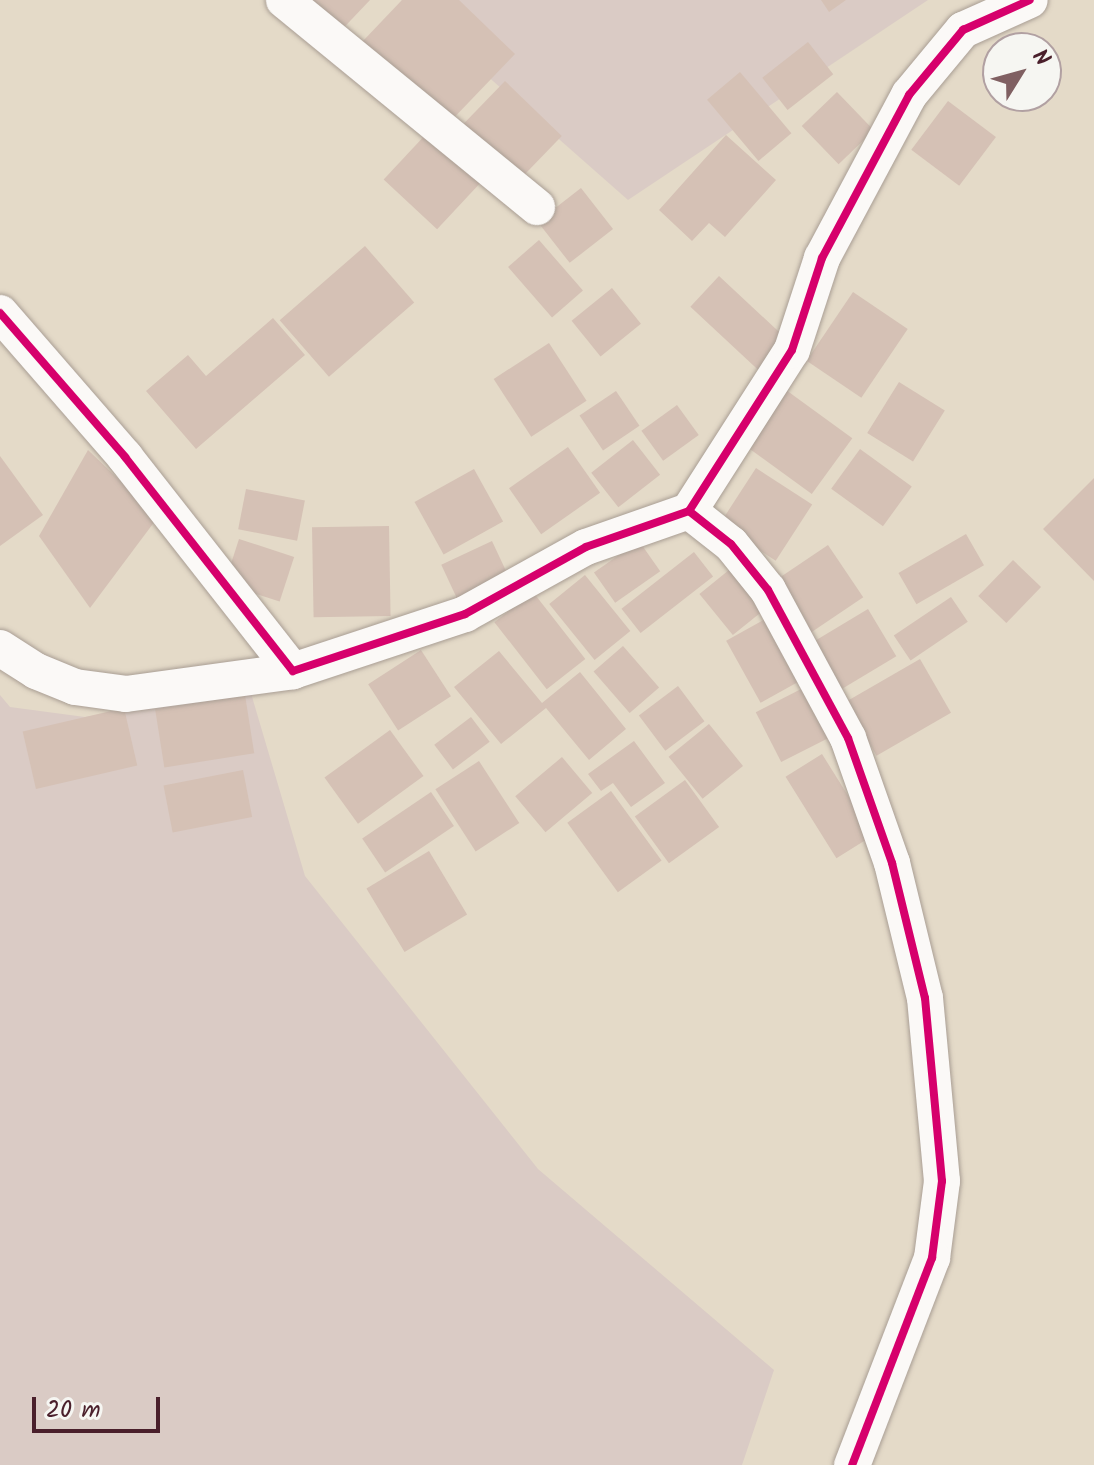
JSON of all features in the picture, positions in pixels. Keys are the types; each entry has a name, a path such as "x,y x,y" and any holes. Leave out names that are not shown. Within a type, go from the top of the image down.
{"street":[{"path":"284,0 537,207"},
{"path":"0,648 36,671 75,687 126,694 293,671 465,614 586,547 689,511 792,350 822,258 909,95 963,30 1030,0"},
{"path":"0,313 125,457 293,671"},
{"path":"689,511 731,544 768,590 848,738 892,863 925,998 942,1181 932,1258 852,1465"}],"shaded area":[{"path":"401,0 928,0 628,200"},
{"path":"250,690 305,876 538,1169 774,1370 742,1465 0,1465 0,695 10,707 85,717"}],"building":[{"path":"293,0 370,0 333,39"},
{"path":"402,0 459,0 515,54 447,125 362,42"},
{"path":"821,0 846,0 829,12"},
{"path":"808,42 833,74 788,110 762,78"},
{"path":"740,72 791,133 758,161 707,100"},
{"path":"505,81 562,136 513,187 456,132"},
{"path":"837,92 874,130 839,164 802,126"},
{"path":"948,101 996,137 959,186 911,150"},
{"path":"428,132 481,182 437,229 384,180"},
{"path":"726,135 776,180 725,237 709,223 692,241 659,210"},
{"path":"581,188 613,229 570,263 538,222"},
{"path":"539,240 583,291 552,317 508,267"},
{"path":"365,246 414,303 329,377 280,320"},
{"path":"719,276 791,343 762,374 690,307"},
{"path":"612,288 641,324 601,356 572,321"},
{"path":"853,292 908,329 861,398 807,361"},
{"path":"273,318 305,355 196,449 146,391 188,355 206,376"},
{"path":"549,343 587,401 531,437 494,379"},
{"path":"899,382 945,411 913,461 867,433"},
{"path":"786,390 852,438 812,494 745,446"},
{"path":"616,391 639,426 603,450 580,416"},
{"path":"677,405 699,435 663,461 641,431"},
{"path":"633,440 660,475 618,507 591,473"},
{"path":"568,447 600,493 541,534 509,488"},
{"path":"860,449 912,487 883,526 831,489"},
{"path":"88,450 158,517 90,608 39,536"},
{"path":"0,456 43,515 0,546"},
{"path":"756,468 812,504 776,561 720,524"},
{"path":"474,469 503,521 444,554 415,502"},
{"path":"1094,478 1094,581 1043,529"},
{"path":"246,489 305,500 297,541 238,529"},
{"path":"389,526 391,616 314,617 312,527"},
{"path":"966,534 984,565 916,604 898,573"},
{"path":"239,539 294,557 280,602 224,584"},
{"path":"492,541 512,584 461,607 441,565"},
{"path":"639,541 660,571 615,603 594,573"},
{"path":"828,545 863,597 807,635 772,583"},
{"path":"694,552 713,576 641,633 622,609"},
{"path":"1013,560 1041,587 1006,623 978,596"},
{"path":"729,570 762,611 733,635 699,594"},
{"path":"585,575 630,631 595,660 549,604"},
{"path":"533,592 585,659 547,689 494,622"},
{"path":"951,597 968,622 911,660 894,636"},
{"path":"868,609 896,656 838,691 810,644"},
{"path":"769,617 803,679 761,703 726,641"},
{"path":"623,646 659,688 630,713 594,672"},
{"path":"421,650 451,696 398,730 368,684"},
{"path":"499,651 542,703 580,672 626,729 589,760 546,708 501,744 454,687"},
{"path":"920,659 951,713 877,756 846,702"},
{"path":"811,684 836,734 781,762 756,712"},
{"path":"678,686 704,721 665,751 639,715"},
{"path":"245,695 254,753 164,768 155,709"},
{"path":"124,708 137,765 36,789 23,731"},
{"path":"471,717 490,742 453,769 434,745"},
{"path":"709,724 743,766 703,799 669,757"},
{"path":"390,730 424,776 358,824 324,778"},
{"path":"634,741 665,783 631,807 613,783 601,791 588,774"},
{"path":"822,754 873,835 836,858 786,777"},
{"path":"562,757 592,793 545,832 515,796"},
{"path":"479,761 519,823 476,851 435,789"},
{"path":"243,770 252,817 173,833 163,785"},
{"path":"685,780 719,827 669,863 635,816"},
{"path":"611,791 662,861 618,892 567,823"},
{"path":"431,792 454,826 385,872 362,838"},
{"path":"429,851 467,914 405,952 366,889"}],"cycle path":[{"path":"0,313 125,457 293,671 465,614 586,547 689,511 792,350 822,258 909,95 963,30 1030,0"},
{"path":"689,511 731,544 768,590 848,738 892,863 925,998 942,1181 932,1258 852,1465"}]}
